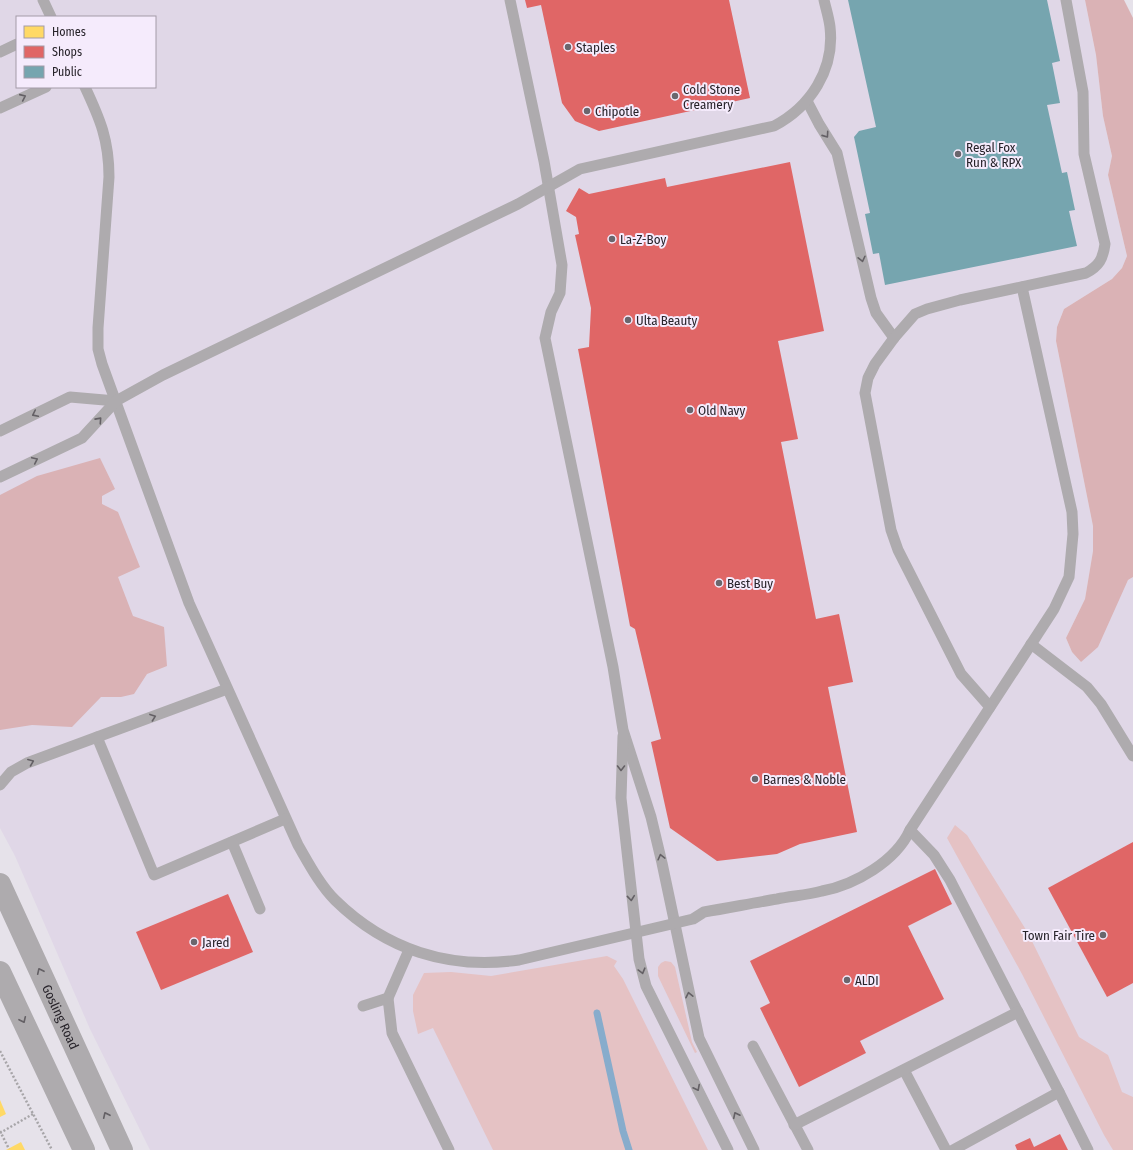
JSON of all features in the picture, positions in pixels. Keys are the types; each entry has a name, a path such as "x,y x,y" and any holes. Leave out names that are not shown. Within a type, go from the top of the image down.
{"main road":[{"name":"Gosling Road","path":"0,884 122,1150"},
{"path":"0,972 84,1150"}],"lane":[{"path":"43,0 51,16"},
{"path":"510,0 549,187 558,236 563,277 560,292 546,326 545,338 613,667 624,730 651,817 699,1038 754,1150"},
{"path":"0,477 82,438 116,401 163,376 518,204 580,169 774,126 797,111 807,101 823,75 830,48 830,28 824,0"},
{"path":"990,707 961,674 898,550 891,530 865,393 868,378 894,338 915,314 927,309 1086,274 1096,268 1103,257 1105,244 1084,154 1084,92 1066,0"},
{"path":"0,52 16,44"},
{"path":"0,108 44,88"},
{"path":"85,88 104,132 109,153 109,177 98,328 98,349 189,603 286,819 314,873 334,899 353,916 374,931 409,950 444,959 469,963 494,963 519,960 693,919 704,912 823,892 869,872 889,857 906,839 910,830 1057,603 1069,577 1073,534 1068,490 1022,287"},
{"path":"807,101 837,153 871,298 876,313 894,338"},
{"path":"0,431 70,397 116,401"},
{"path":"1031,644 1087,687 1100,704 1133,756"},
{"path":"0,784 11,772 27,763 227,690"},
{"path":"624,730 621,798 639,959 646,986 728,1150"},
{"path":"97,737 154,875 286,819"},
{"path":"910,830 934,855 950,880 1088,1150"},
{"path":"232,842 260,909"},
{"path":"409,950 388,998 392,1033 450,1150"},
{"path":"363,1006 388,998"},
{"path":"794,1125 1018,1012"},
{"path":"753,1046 808,1150"},
{"path":"904,1070 946,1150"},
{"path":"953,1150 1059,1092"}],"path":[{"path":"0,1051 52,1150"},
{"path":"9,1149 0,1132 33,1114"}],"shaded area":[{"path":"0,0 1085,0 1096,55 1103,116 1112,156 1108,175 1127,256 1122,268 1112,279 1064,309 1057,327 1056,341 1093,526 1093,551 1085,599 1066,638 1072,652 1081,662 1128,580 1133,577 1133,1150 150,1150 90,1029 15,856 0,828"},
{"path":"1085,0 1124,0 1133,18 1133,577 1128,580 1098,647 1081,662 1072,652 1066,638 1085,599 1093,551 1093,526 1056,341 1057,327 1064,309 1112,279 1122,268 1127,256 1108,175 1112,156 1103,116 1096,55"},
{"path":"100,458 115,489 102,496 102,504 118,512 140,567 118,577 133,616 164,627 167,666 147,674 134,694 121,697 101,697 72,727 32,725 0,730 0,495 37,476"},
{"path":"955,825 967,835 1028,933 1079,1037 1108,1055 1122,1092 1133,1097 1133,1150 1113,1150 1104,1135 1022,974 947,838"},
{"path":"607,956 617,961 614,966 623,979 708,1150 493,1150 433,1028 418,1034 413,1011 413,995 424,973 451,972 491,976"},
{"path":"665,961 671,962 675,967 692,1042 697,1052 695,1053 658,976 658,967"}],"building: Homes":[{"path":"0,1100 6,1114 0,1117"},
{"path":"21,1142 25,1150 6,1150"}],"building: Shops":[{"path":"525,0 729,0 750,98 599,131 575,121 562,103 541,5 527,8"},
{"path":"790,162 824,331 778,341 798,439 781,442 816,619 839,614 853,682 828,687 857,832 800,844 777,854 717,861 670,828 651,742 661,739 635,629 630,626 578,349 589,347 591,308 575,235 579,234 576,217 566,211 579,188 589,194 665,178 667,187"},
{"name":"Town Fair Tire","path":"1133,842 1133,983 1107,997 1048,888"},
{"name":"ALDI","path":"935,869 952,904 908,926 944,999 860,1041 866,1053 799,1087 760,1008 770,1003 750,961"},
{"name":"Jared","path":"228,894 253,952 161,990 136,932"},
{"path":"1060,1134 1068,1150 1017,1150 1015,1145 1030,1138 1034,1147"}],"building: Public":[{"name":"Regal Fox Run & RPX","path":"848,0 1047,0 1060,61 1052,63 1060,103 1047,105 1062,173 1067,172 1075,210 1069,211 1077,246 885,285 879,253 873,254 865,214 870,213 854,137 859,131 876,127"}],"waterway":[{"path":"597,1013 623,1131 629,1150"}],"place":[{"name":"Staples","path":"568,47"},
{"name":"Cold Stone Creamery","path":"675,96"},
{"name":"Chipotle","path":"587,111"},
{"name":"Regal Fox Run & RPX","path":"958,154"},
{"name":"La-Z-Boy","path":"612,239"},
{"name":"Ulta Beauty","path":"628,320"},
{"name":"Old Navy","path":"690,410"},
{"name":"Best Buy","path":"719,583"},
{"name":"Barnes & Noble","path":"755,779"},
{"name":"Town Fair Tire","path":"1103,935"},
{"name":"Jared","path":"194,942"},
{"name":"ALDI","path":"847,980"}]}
